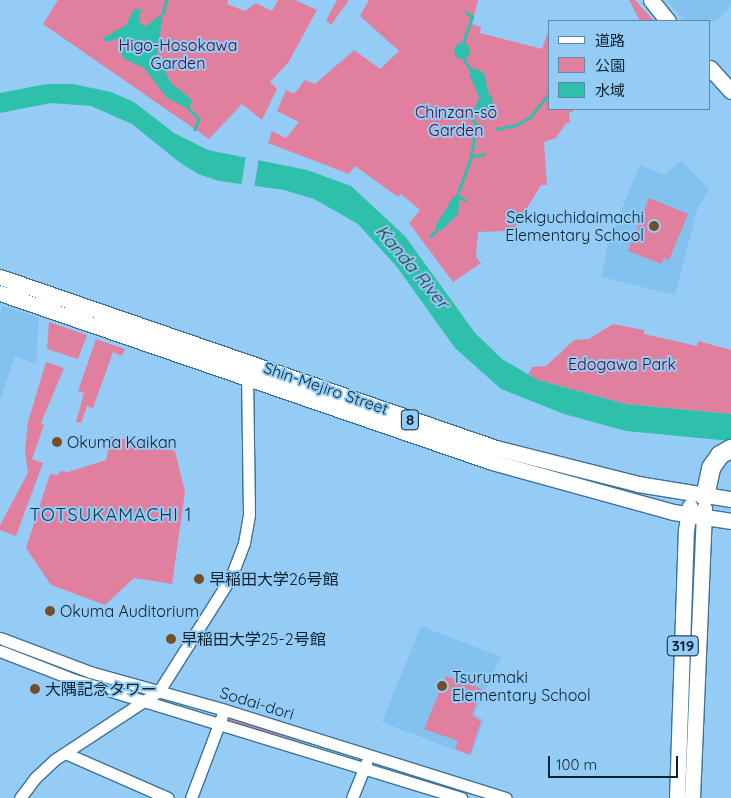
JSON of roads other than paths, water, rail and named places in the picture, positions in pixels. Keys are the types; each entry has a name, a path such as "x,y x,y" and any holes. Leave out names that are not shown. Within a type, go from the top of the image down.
{"highway":[{"path":"700,496 711,468 726,452"}],"main road":[{"path":"651,0 667,20"},
{"path":"711,69 731,91"},
{"name":"Shin-Mejiro Street","path":"0,278 496,448 622,480 700,496"},
{"name":"Shin-Mejiro Street","path":"0,293 249,381 492,462 703,517"},
{"name":"8","path":"700,496 731,499"},
{"name":"319","path":"677,798 687,514 700,496"},
{"name":"319","path":"692,798 703,517 700,496"},
{"name":"8","path":"703,517 731,520"}],"street":[{"path":"20,798 40,772 64,753 159,691 231,577 244,543 250,499 249,381 246,363"},
{"name":"Sodai-dori","path":"0,638 73,666 366,753 505,798"},
{"name":"Sodai-dori","path":"0,651 74,680 220,722 461,798"},
{"path":"191,798 225,710"},
{"path":"64,753 168,798"},
{"path":"352,798 365,768 366,753"}],"water":[{"path":"134,9 141,9 139,21 145,27 163,13 157,57 168,64 165,72 171,83 192,100 189,109 167,98 144,68 124,59 119,49 124,45 122,38 104,42 103,38 126,25"},
{"path":"462,43 470,51 462,59 454,51"},
{"path":"474,68 484,73 489,95 492,96 493,109 486,117 472,115 479,97 469,74"},
{"name":"Kanda River","path":"47,84 73,84 111,92 134,102 174,133 208,150 307,170 351,186 405,236 475,333 502,359 538,380 625,404 731,414 731,441 626,431 564,414 501,389 455,348 397,267 358,224 314,199 284,190 219,181 198,174 179,162 132,124 91,106 51,103 0,113 0,93"},
{"path":"454,196 460,197 458,214 442,230 436,231 436,225"}],"waterway":[{"path":"163,13 166,0"},
{"path":"462,46 472,17 466,13"},
{"path":"462,56 471,70"},
{"path":"496,129 516,125 530,117 548,94"},
{"path":"189,109 199,119 195,129"},
{"path":"457,196 471,157 476,124 471,118 474,114"},
{"path":"471,157 484,154"},
{"path":"460,197 465,200"},
{"path":"430,237 436,231"}],"place":[{"name":"Sekiguchidaimachi Elementary School","path":"654,226"},
{"name":"Okuma Kaikan","path":"57,442"},
{"name":"早稲田大学26号館","path":"199,579"},
{"name":"Okuma Auditorium","path":"50,611"},
{"name":"早稲田大学25-2号館","path":"171,639"},
{"name":"Tsurumaki Elementary School","path":"442,686"},
{"name":"大隅記念タワー","path":"35,689"}],"district":[{"name":"TOTSUKAMACHI 1","path":"111,515"}],"park label":[{"name":"Higo-Hosokawa Garden","path":"178,54"},
{"name":"Chinzan-sō Garden","path":"456,121"},
{"name":"Edogawa Park","path":"622,364"}]}
